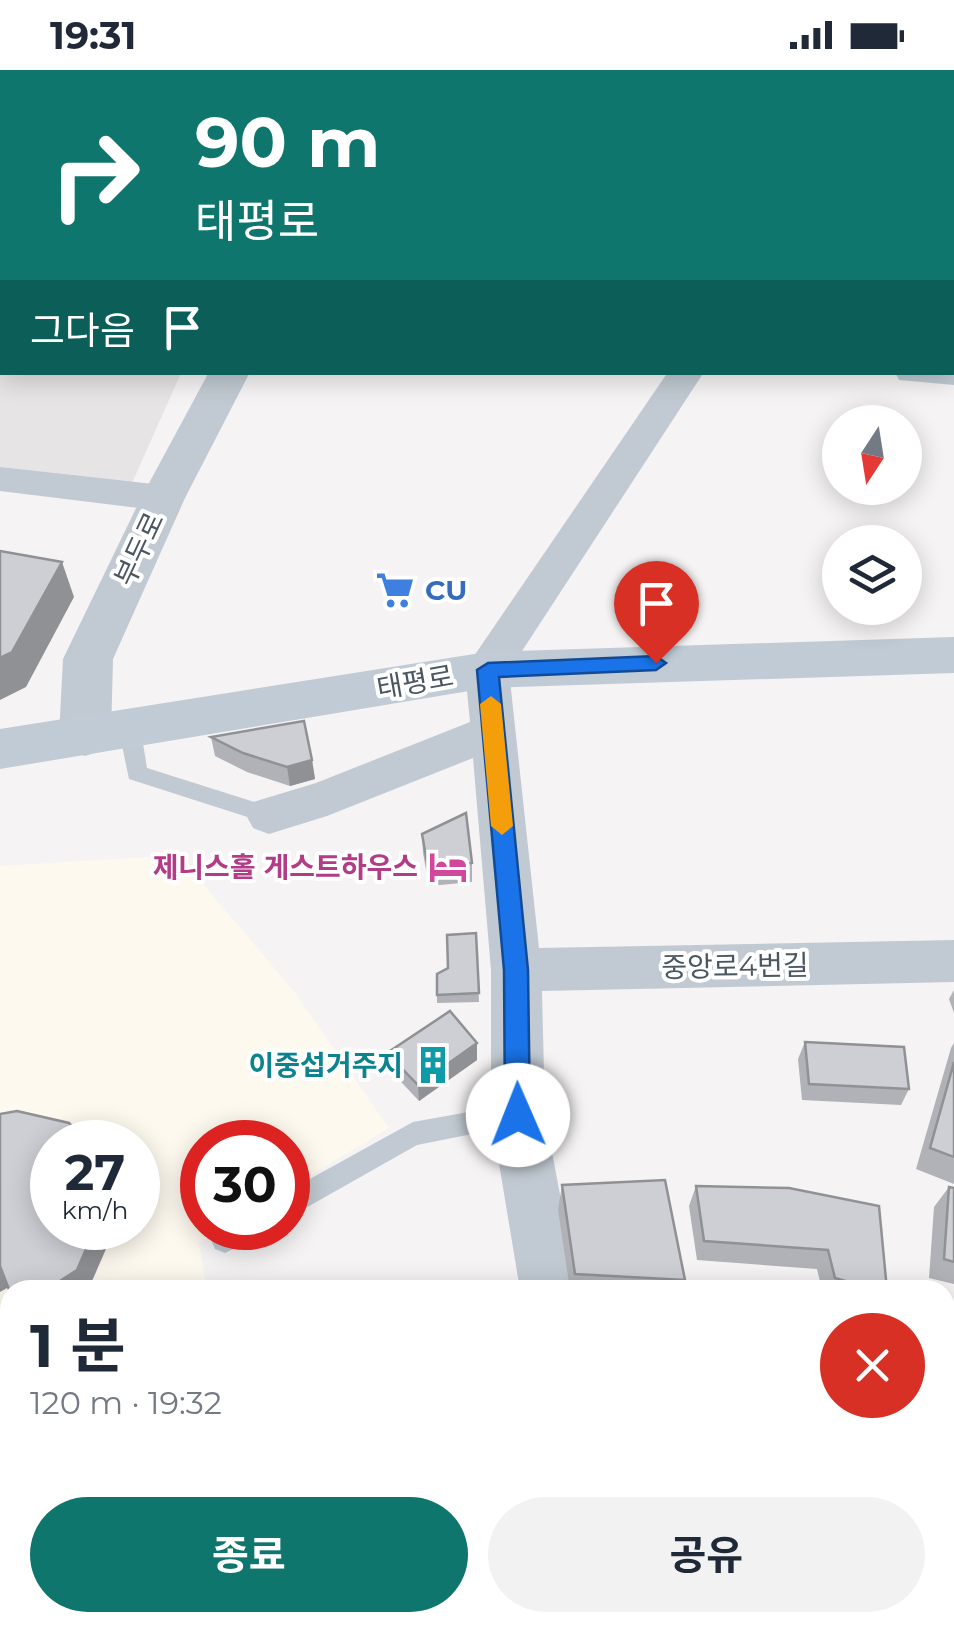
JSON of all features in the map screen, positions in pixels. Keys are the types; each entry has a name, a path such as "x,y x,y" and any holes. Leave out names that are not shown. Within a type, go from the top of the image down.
{"main road":[{"name":"태평로","path":"0,749 488,670 954,655"}],"street":[{"name":"부두로","path":"107,734 88,659 162,498 228,375"},
{"path":"548,1280 518,1115 516,970 488,670 684,375"},
{"path":"0,478 162,498"},
{"path":"270,815 327,798 493,730"},
{"name":"중앙로4번길","path":"516,970 954,961"}],"lane":[{"path":"107,734 137,772 270,815"},
{"path":"310,1193 414,1134 518,1115"}],"shaded area":[{"path":"0,375 180,375 132,483 0,468"},
{"path":"178,855 293,990 389,1128 310,1176 310,1120 180,1120 180,1250 200,1250 205,1280 0,1280 0,866"}],"building":[{"path":"0,551 62,562 12,652 0,658"},
{"path":"304,721 312,760 287,767 243,753 211,737"},
{"path":"466,813 472,863 428,868 422,834"},
{"path":"476,933 479,993 437,995 437,974 448,968 447,935"},
{"path":"450,1011 477,1043 418,1085 387,1053"},
{"path":"805,1042 904,1047 909,1089 809,1084"},
{"path":"954,1062 954,1157 930,1148"},
{"path":"17,1111 56,1120 30,1120 30,1250 86,1250 77,1270 62,1280 5,1280 0,1266 0,1114"},
{"path":"665,1180 685,1280 575,1274 562,1185"},
{"path":"696,1186 789,1188 879,1206 886,1280 835,1278 828,1250 704,1241"},
{"path":"949,1187 954,1188 954,1262 944,1259"}],"slow traffic":[{"path":"491,704 502,826"}],"place":[{"name":"CU","path":"395,590"},
{"name":"제니스홀 게스트하우스","path":"448,867"},
{"name":"이중섭거주지","path":"433,1065"}],"route":[{"path":"518,1115 516,970 488,670 656,663"}]}
